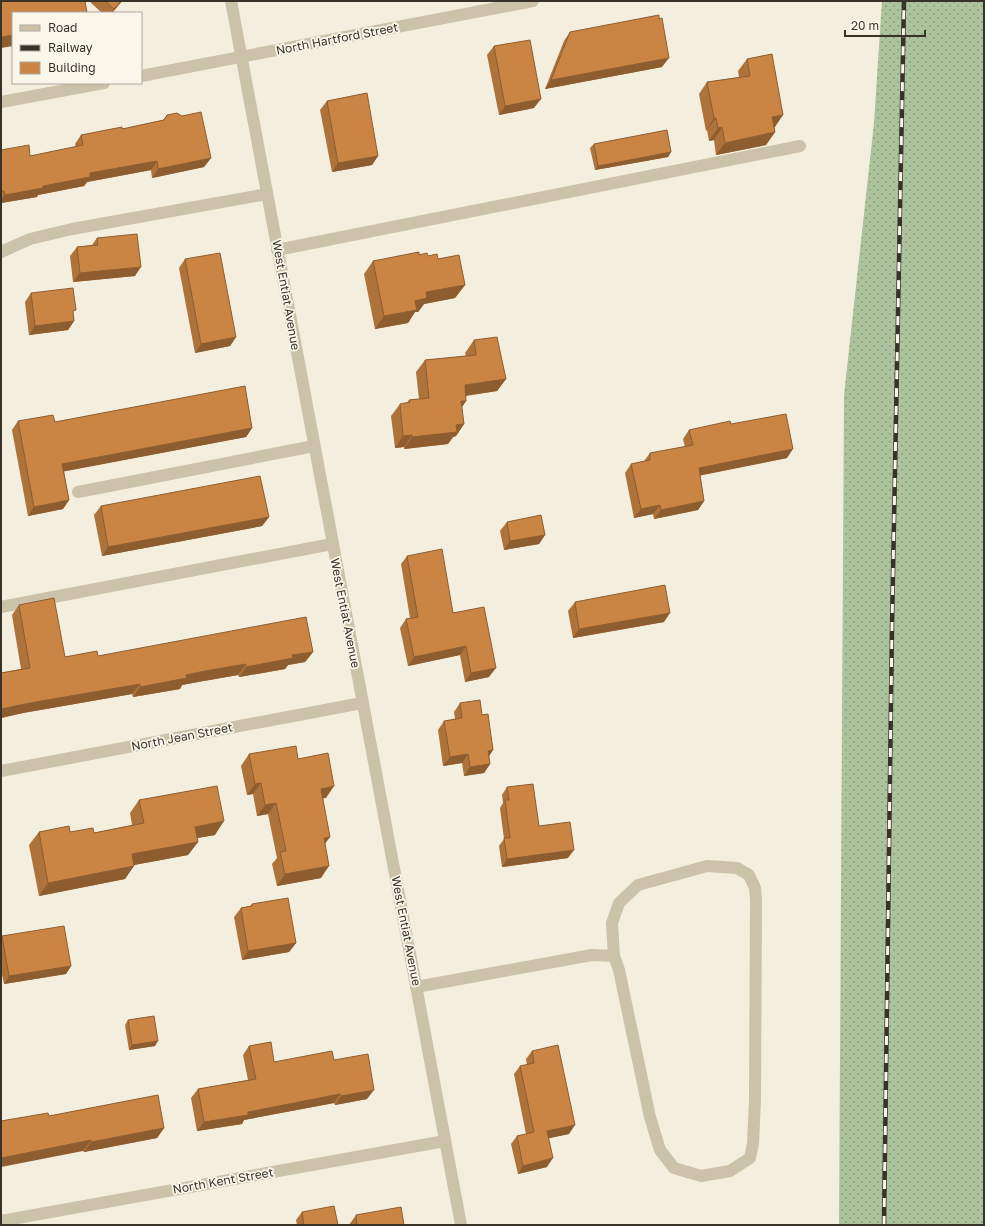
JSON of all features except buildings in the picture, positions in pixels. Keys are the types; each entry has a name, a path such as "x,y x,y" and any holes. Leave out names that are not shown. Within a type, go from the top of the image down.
{"street":[{"name":"West Entiat Avenue","path":"230,1 461,1225"},
{"name":"North Hartford Street","path":"142,76 533,1"},
{"path":"1,102 99,84"},
{"path":"277,250 800,146"},
{"path":"1,252 30,240 72,229 267,194"},
{"path":"78,492 314,446"},
{"path":"1,607 332,544"},
{"name":"North Jean Street","path":"1,771 362,703"},
{"path":"707,866 737,868 749,876 755,888 756,900 755,1100 753,1144 750,1158 730,1171 701,1176 674,1168 660,1150 650,1117 619,970 614,956 612,923 619,903 638,885 707,866"},
{"path":"416,987 592,955 614,956"},
{"name":"North Kent Street","path":"1,1221 445,1141"}],"green space":[{"path":"882,1 984,1 984,1225 839,1225 844,395 874,123"}],"railway":[{"path":"884,1225 892,626 904,1"}]}
